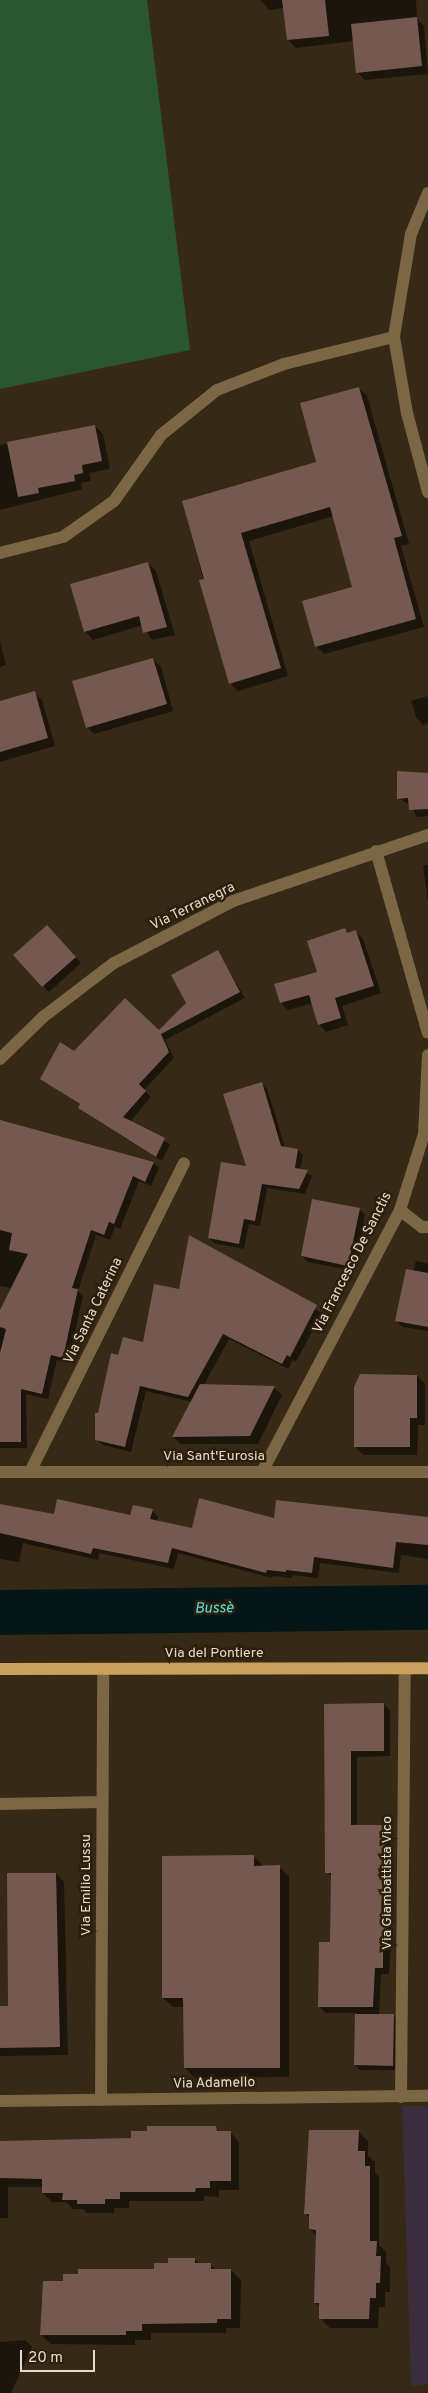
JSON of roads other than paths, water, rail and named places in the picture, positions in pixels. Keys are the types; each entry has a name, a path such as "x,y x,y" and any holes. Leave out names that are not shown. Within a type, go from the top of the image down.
{"main road":[{"name":"Via del Pontiere","path":"0,1669 428,1668"}],"street":[{"path":"428,193 411,234 394,337 408,413 428,492"},
{"path":"0,553 63,537 114,501 161,434 217,390 284,364 394,337"},
{"name":"Via Terranegra","path":"0,1059 43,1017 114,963 233,901 376,851 428,835"},
{"path":"376,851 428,1033"},
{"name":"Via Francesco De Sanctis","path":"262,1472 400,1210 424,1134 428,1055"},
{"name":"Via Santa Caterina","path":"30,1472 184,1163"},
{"path":"400,1210 422,1227 428,1227"},
{"name":"Via Sant'Eurosia","path":"0,1472 428,1472"},
{"name":"Via Emilio Lussu","path":"100,2100 103,1669"},
{"name":"Via Giambattista Vico","path":"401,2097 405,1669"},
{"path":"0,1804 102,1802"},
{"name":"Via Adamello","path":"0,2101 428,2096"}],"waterway":[{"name":"Bussè","path":"0,1612 428,1607"}]}
